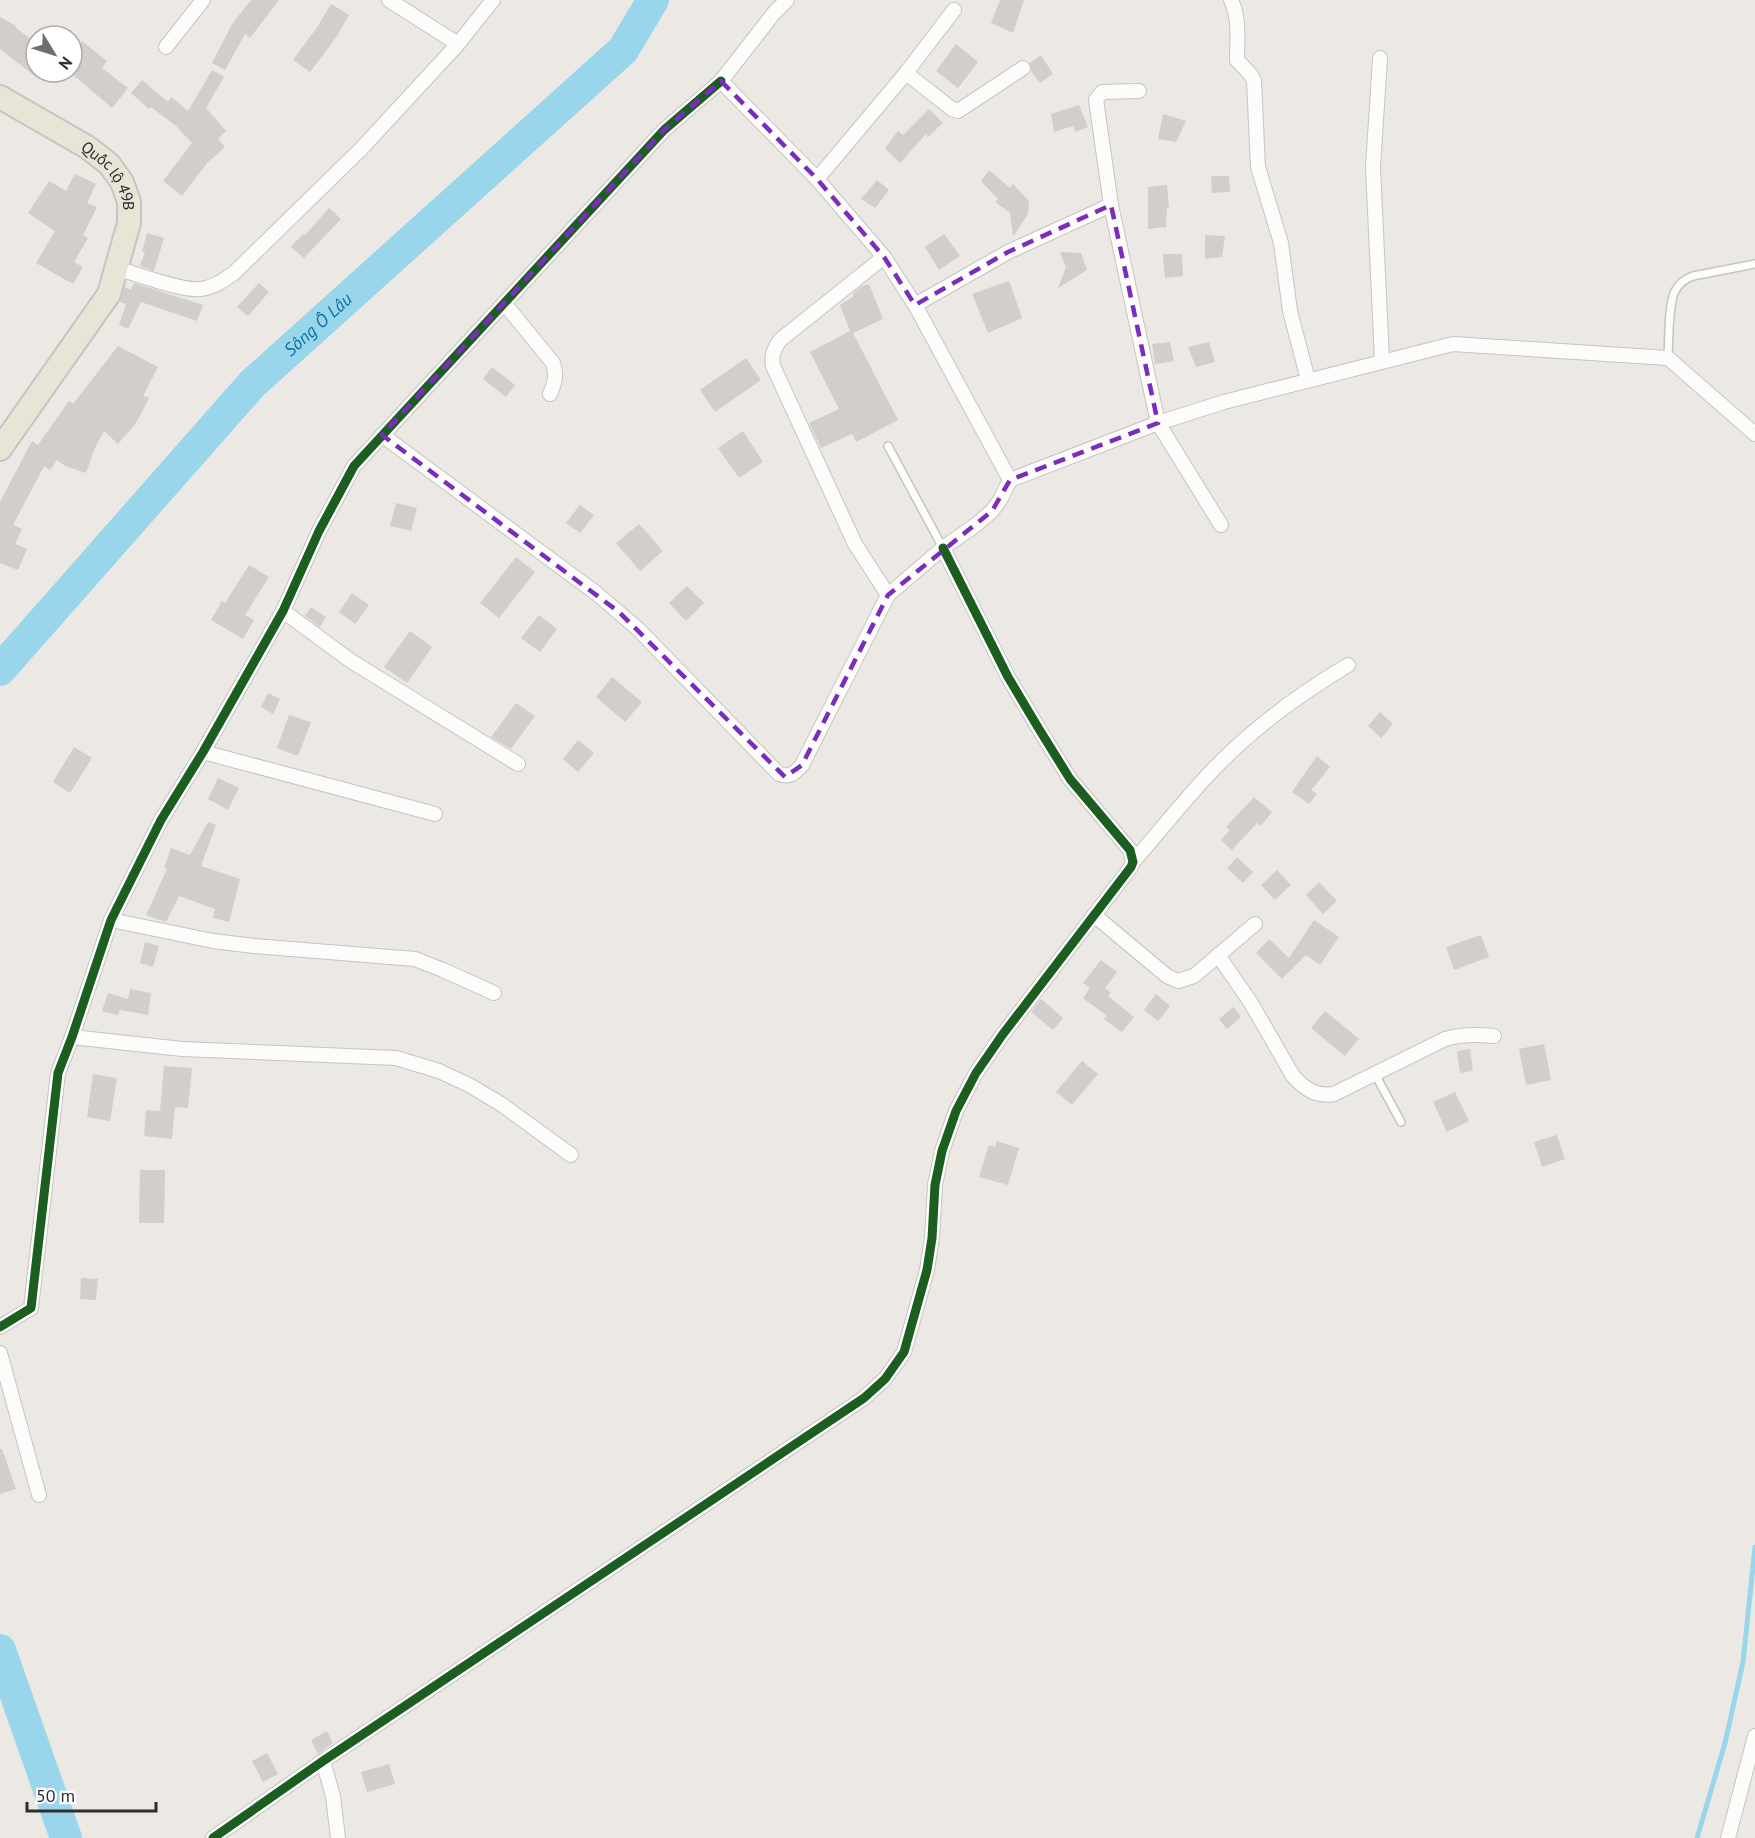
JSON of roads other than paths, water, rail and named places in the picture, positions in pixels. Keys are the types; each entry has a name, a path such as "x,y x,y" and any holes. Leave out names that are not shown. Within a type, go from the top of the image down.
{"main road":[{"name":"Quốc lộ 49B","path":"0,97 87,147 110,164 122,182 129,202 129,223 109,294 0,449"}],"street":[{"path":"166,46 203,0"},
{"path":"389,0 458,44"},
{"path":"116,268 187,289 212,287 234,273 361,149 458,44 493,0"},
{"path":"0,1327 31,1308 58,1073 111,920 162,820 283,611 319,531 354,466 664,130 721,81 774,13 787,0"},
{"path":"1231,0 1238,21 1237,60 1254,81 1258,167 1281,243 1290,311 1308,380"},
{"path":"817,179 906,73 954,10"},
{"path":"1380,58 1373,167 1382,361"},
{"path":"906,73 952,109 958,111 1023,68"},
{"path":"721,81 817,179 884,257 915,305 1010,480"},
{"path":"1139,91 1102,92 1095,100 1111,205 1158,423 1221,525"},
{"path":"915,305 1008,252 1111,205"},
{"path":"884,257 780,340 772,357 773,366 855,544 888,595"},
{"path":"504,303 553,363 556,374 550,394"},
{"path":"382,435 596,593 638,628 779,774 785,777 791,775 802,765 888,595 943,548 992,511 1010,480 1158,423 1224,402 1453,344 1668,358 1755,434"},
{"path":"943,548 1008,677 1039,729 1070,779 1130,850 1133,862"},
{"path":"283,611 351,661 518,764"},
{"path":"213,1838 323,1761 864,1398 885,1379 904,1352 919,1304 932,1238 935,1185 940,1162 956,1111 976,1073 1133,862 1209,774 1235,749 1311,687 1348,665"},
{"path":"203,752 435,814"},
{"path":"1094,915 1167,976 1178,981 1194,976 1254,924"},
{"path":"111,920 213,941 415,959 494,993"},
{"path":"1218,955 1251,1003 1293,1076 1312,1093 1324,1096 1334,1094 1445,1039 1469,1034 1494,1036"},
{"path":"72,1038 182,1049 396,1058 439,1071 469,1085 501,1104 571,1155"},
{"path":"0,1353 39,1495"},
{"path":"1728,1838 1749,1782 1755,1736"},
{"path":"323,1761 333,1796 338,1838"}],"lane":[{"path":"1668,358 1672,298 1680,284 1686,278 1693,276 1755,264"},
{"path":"888,446 943,548"},
{"path":"1375,1074 1401,1122"}],"waterway":[{"name":"Sông Ô Lâu","path":"0,670 252,384 623,50 653,0"},
{"path":"1697,1838 1725,1743 1743,1662 1755,1547"},
{"name":"Sông Ô Lâu","path":"0,1650 66,1838"}]}
